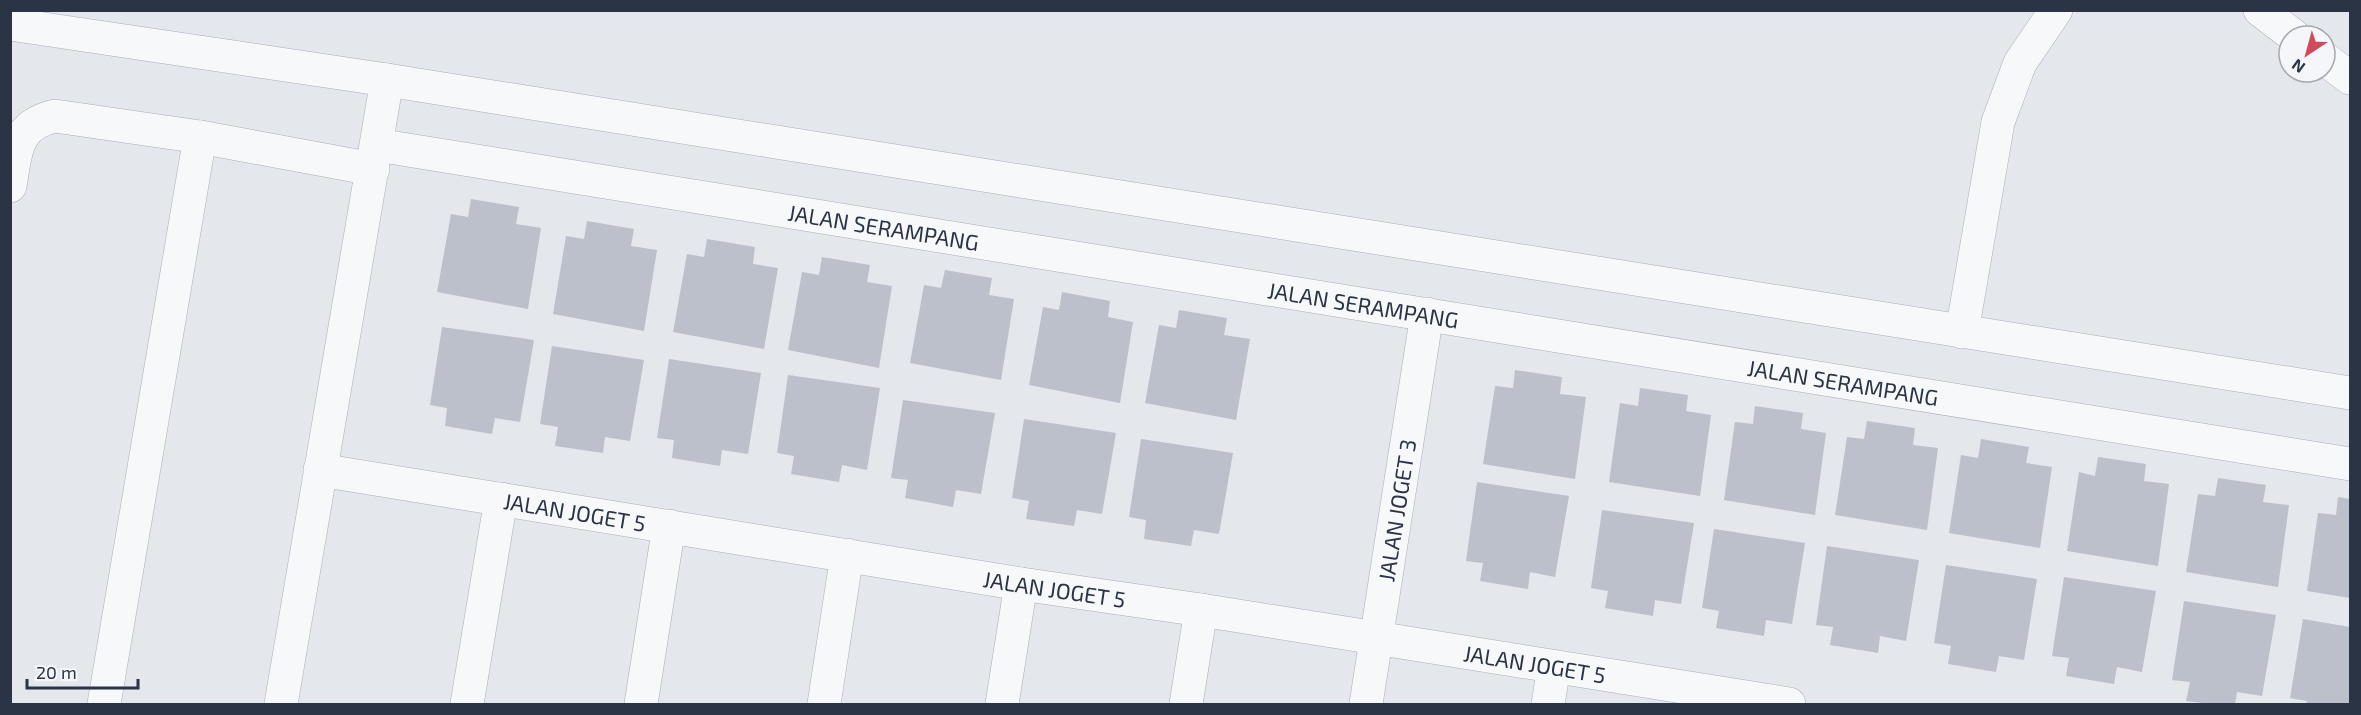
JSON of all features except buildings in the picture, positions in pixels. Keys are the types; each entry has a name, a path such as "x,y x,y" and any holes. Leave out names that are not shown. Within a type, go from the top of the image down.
{"street":[{"path":"1962,332 1998,122 2020,63 2056,10"},
{"path":"2260,10 2278,24"},
{"path":"18,20 2350,393"},
{"path":"2337,68 2350,78"},
{"path":"281,705 387,80"},
{"name":"JALAN SERAMPANG","path":"10,186 17,145 27,129 39,119 55,116 200,137 375,157 1427,314 2350,464"},
{"path":"104,705 200,137"},
{"name":"JALAN JOGET 3","path":"1366,705 1427,314"},
{"name":"JALAN JOGET 5","path":"320,470 1022,584 1201,610 1554,667 1721,699 1789,705"},
{"path":"467,705 501,499"},
{"path":"641,705 669,526"},
{"path":"824,705 847,555"},
{"path":"1002,705 1022,584"},
{"path":"1186,705 1201,610"},
{"path":"1548,705 1554,667"}]}
